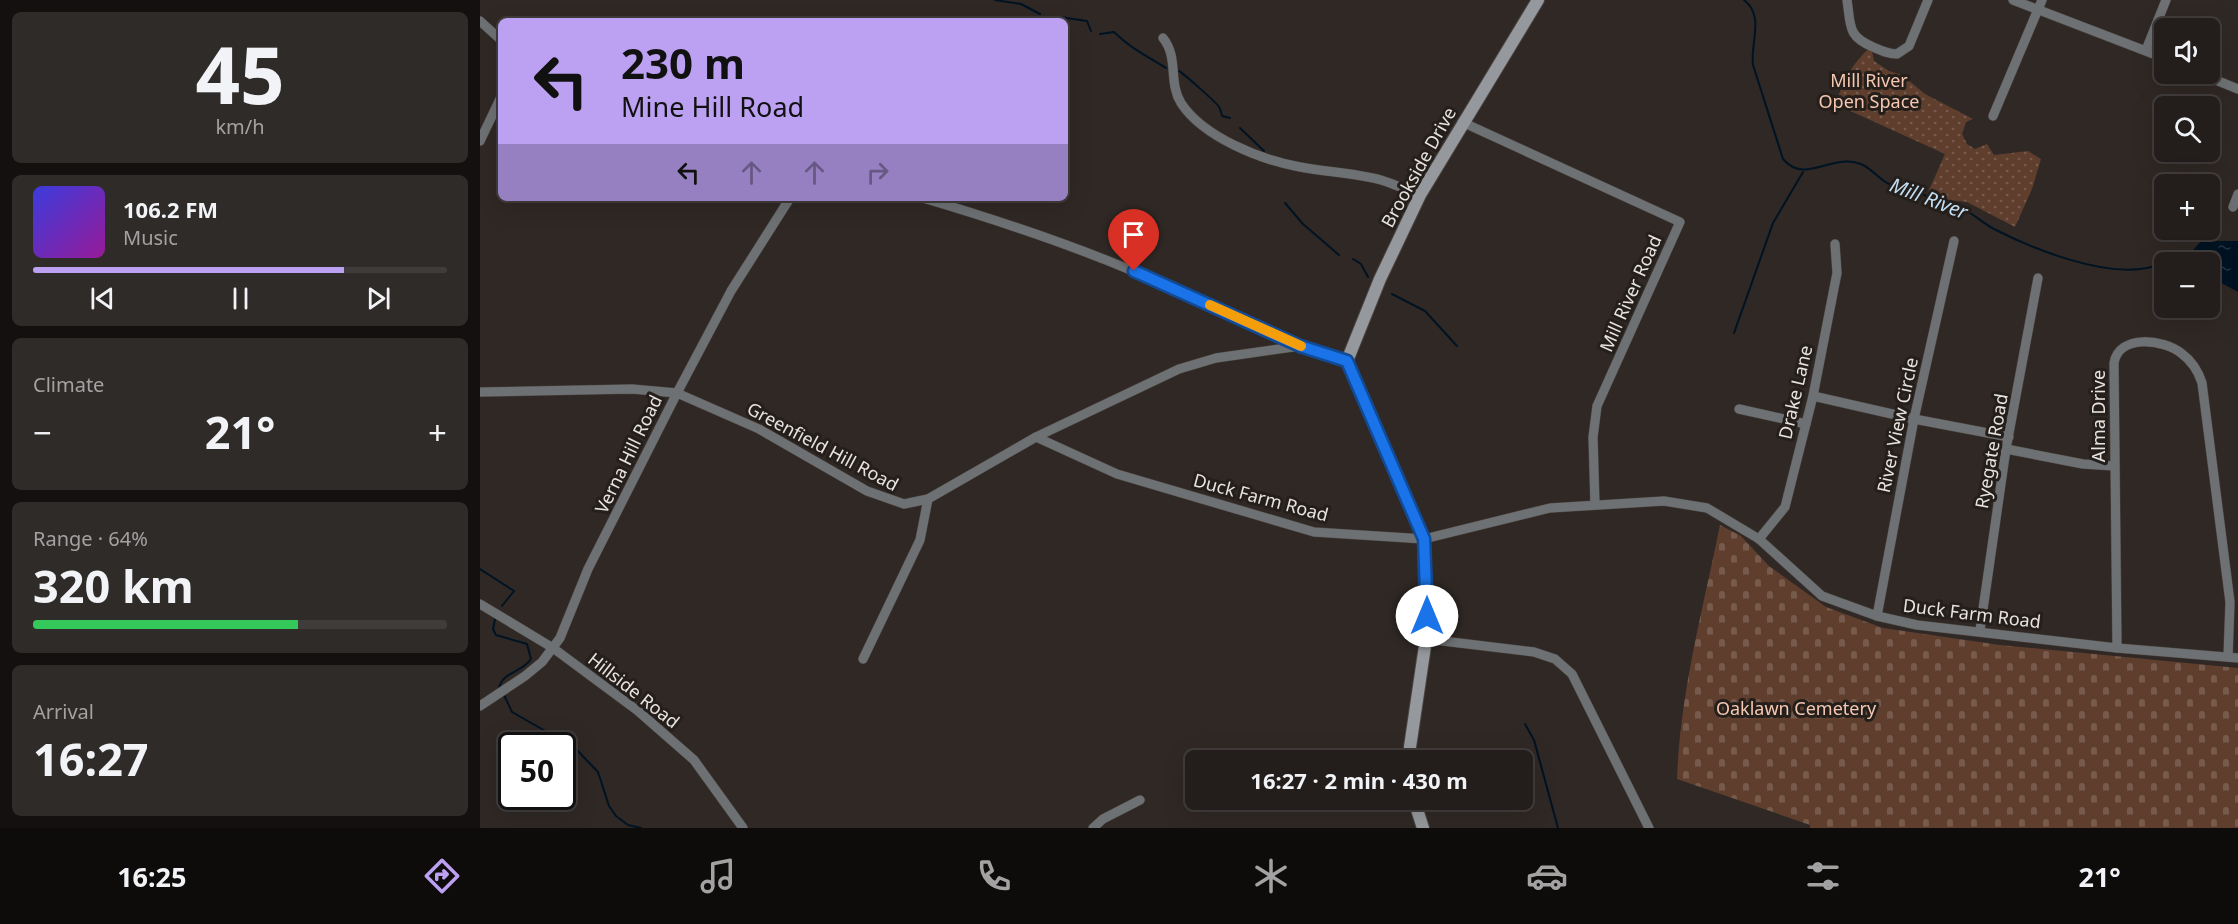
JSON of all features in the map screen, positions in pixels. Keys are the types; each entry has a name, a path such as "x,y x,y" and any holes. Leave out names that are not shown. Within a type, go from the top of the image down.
{"main road":[{"name":"Brookside Drive","path":"1347,361 1380,279 1420,195 1462,122 1538,0"},
{"path":"1347,361 1424,539 1426,639 1410,750"},
{"path":"1417,810 1423,828"}],"street":[{"path":"1847,0 1852,31 1856,39 1887,53 1902,53 1912,41 1928,0"},
{"path":"2013,0 2154,54"},
{"path":"1993,116 2042,0"},
{"path":"2146,50 2166,0"},
{"path":"480,21 498,37"},
{"path":"1163,38 1172,52 1174,86 1181,102 1201,126 1220,138 1296,167 1381,180 1420,195"},
{"path":"2220,82 2238,89"},
{"path":"480,141 498,103"},
{"name":"Mill River Road","path":"1462,122 1680,222 1598,406 1593,437 1595,505"},
{"path":"2233,207 2238,194"},
{"name":"Verna Hill Road","path":"480,706 525,676 553,648 588,569 677,393 731,291 788,201"},
{"path":"933,201 1028,230 1081,250 1300,346 1347,361"},
{"name":"River View Circle","path":"1877,616 1914,419 1954,241"},
{"name":"Drake Lane","path":"1759,540 1785,507 1813,396 1837,273 1835,244"},
{"name":"Ryegate Road","path":"1980,630 2006,448 2038,278"},
{"name":"Alma Drive","path":"2117,648 2115,356 2123,347 2133,343 2154,343 2176,350 2191,361 2202,383 2230,602 2233,658"},
{"name":"Greenfield Hill Road","path":"480,392 632,389 677,393 759,429 884,499 904,504 928,500 1036,437 1179,369 1216,358 1300,346"},
{"path":"1813,396 1914,419 2009,437"},
{"path":"1739,409 1806,424"},
{"name":"Duck Farm Road","path":"1036,437 1117,474 1314,532 1424,539 1550,508 1664,501 1707,508 1759,540 1822,596 1877,616 1917,625 1980,630 2117,648 2233,658"},
{"path":"2006,448 2083,464 2114,466"},
{"path":"863,659 920,540 928,500"},
{"name":"Hillside Road","path":"480,604 553,648 638,711 694,760 743,828"},
{"path":"1426,639 1534,652 1555,659 1572,674 1648,828"},
{"path":"1093,828 1103,819 1140,800"}],"green space":[{"name":"Mill River Open Space","path":"1871,47 1874,61 1889,71 1902,75 1925,94 1973,119 1966,122 1962,134 1967,144 1975,149 1987,144 1994,155 2028,151 2041,159 2032,189 2015,227 1967,202 1926,197 1945,154 1835,104 1845,80"},
{"name":"Oaklawn Cemetery","path":"1720,525 1741,536 1769,566 1826,607 1883,628 2000,645 2238,668 2238,828 1810,828 1810,825 1677,779 1687,683"}],"water":[{"path":"2201,241 2238,241 2238,292 2220,282 2220,252 2191,252"}],"waterway":[{"path":"995,0 1021,4 1040,14"},
{"name":"Mill River","path":"1744,0 1754,14 1753,65 1783,159 1792,166 1810,169 1841,162 1863,165 1889,184 1958,207 1990,227 2048,253 2110,269 2129,270 2154,266"},
{"path":"1060,17 1067,18"},
{"path":"1068,18 1087,21 1091,31"},
{"path":"1100,34 1114,32 1132,47 1166,68"},
{"path":"1179,71 1217,105 1222,116 1230,118"},
{"path":"1240,128 1264,151"},
{"path":"1734,333 1773,223 1803,172"},
{"path":"1285,203 1303,224 1339,255"},
{"path":"1353,259 1361,264 1368,277"},
{"path":"1392,294 1425,311 1457,346"},
{"path":"480,569 514,591 502,606"},
{"path":"495,619 493,629 496,635 527,644 531,659 523,667 508,675 499,688"},
{"path":"504,695 512,712 575,748 598,772 609,806 616,816 628,825 641,828"},
{"path":"1525,724 1534,740 1558,828"}],"slow traffic":[{"path":"1210,305 1301,346"}],"route":[{"path":"1134,271 1300,346 1347,361 1424,539 1427,616"}]}
